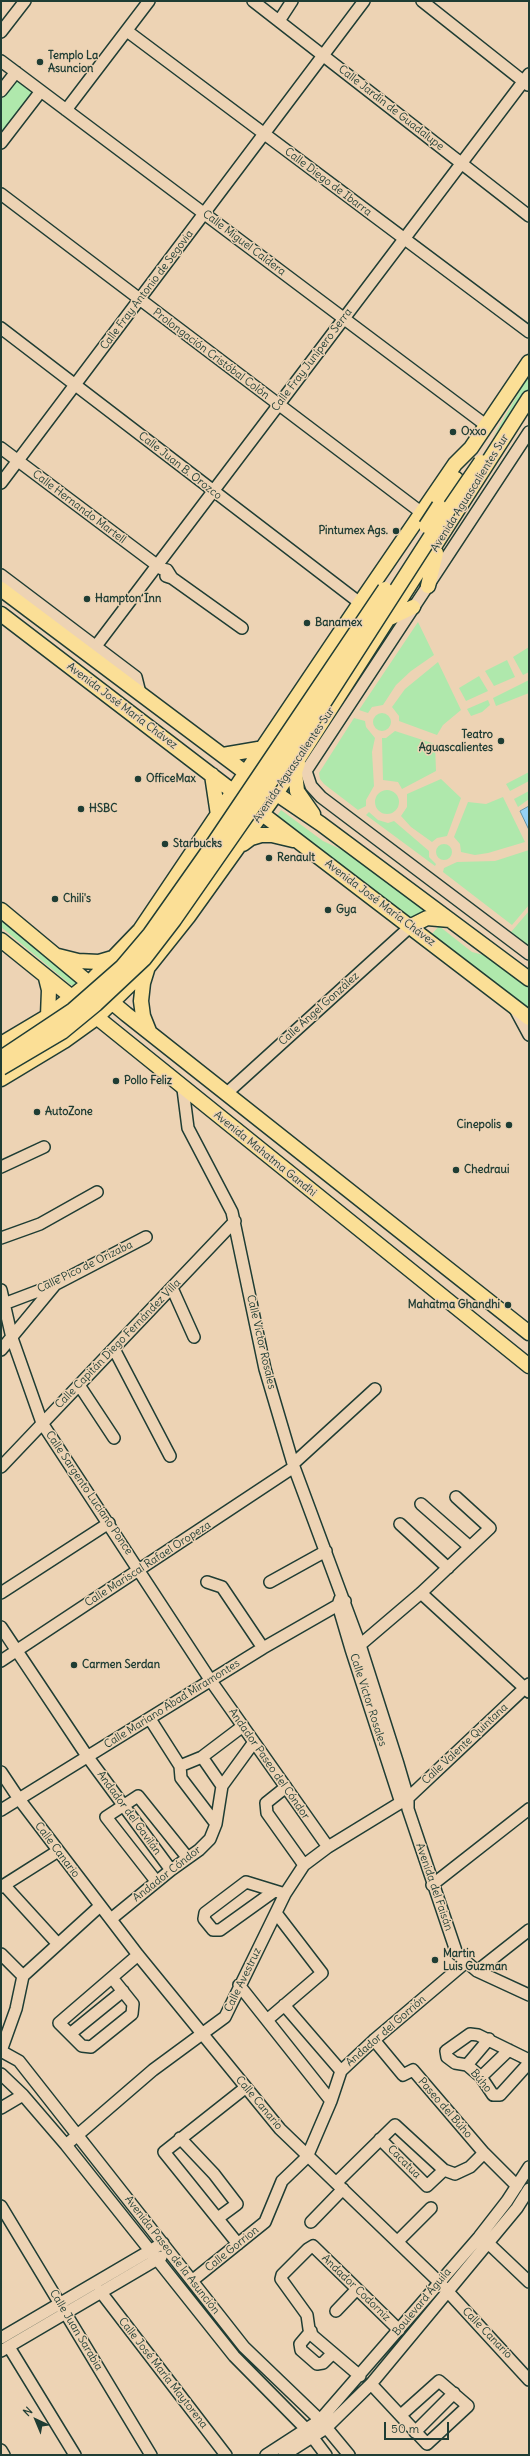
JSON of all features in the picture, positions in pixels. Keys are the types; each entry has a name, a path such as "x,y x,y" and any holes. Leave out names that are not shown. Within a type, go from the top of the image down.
{"main road":[{"name":"Avenida Aguascalientes Sur","path":"1,1044 54,1012 89,984 140,930 455,464 471,448 487,426 529,362"},
{"name":"Avenida Aguascalientes Sur","path":"1,1068 62,1032 96,1004 144,959 307,729 440,522 481,462 529,398"},
{"name":"Avenida Aguascalientes Sur","path":"1,1079 64,1041 96,1018 149,966 162,950 276,794 306,758 333,706 439,542 529,398"},
{"name":"Avenida Aguascalientes Sur","path":"1,1058 73,1010 122,967 150,934 299,718 439,506 463,468 471,448"},
{"path":"428,586 439,542"},
{"name":"Avenida José María Chávez","path":"1,589 246,773 321,824 529,979"},
{"path":"390,618 413,607"},
{"name":"Avenida José María Chávez","path":"1,614 411,926 529,1018"},
{"path":"314,672 310,686 311,699 324,707 333,706"},
{"path":"223,755 264,748"},
{"path":"306,758 296,772 297,791 321,824"},
{"path":"212,775 218,815"},
{"path":"236,849 251,838 261,835 272,835 298,841"},
{"path":"1,910 89,984 228,1092 529,1333"},
{"path":"411,926 434,918 457,924"},
{"path":"140,930 138,940 143,950 150,953 162,950"},
{"name":"Avenida Mahatma Gandhi","path":"1,940 46,978 529,1366"},
{"path":"53,955 78,961 99,962 116,957"},
{"path":"149,966 143,983 141,1001 145,1024 154,1036"},
{"path":"46,978 54,1012 76,1013 80,1021 78,1032"},
{"path":"64,1041 79,1034 94,1031 110,1034 123,1040"}],"street":[{"path":"1,32 25,1"},
{"path":"66,110 149,1"},
{"name":"Calle Jardín de Guadalupe","path":"253,1 529,216"},
{"path":"279,21 292,1"},
{"name":"Calle Fray Antonio de Segovia","path":"1,483 364,1"},
{"path":"422,1 527,80"},
{"name":"Calle Diego de Ibarra","path":"127,31 529,332"},
{"name":"Calle Miguel Caldera","path":"1,61 487,426"},
{"path":"1,91 16,72"},
{"name":"Calle Fray Junípero Serra","path":"96,646 159,567 213,491 461,163 527,80"},
{"path":"1,143 41,91"},
{"name":"Prolongación Cristóbal Colón","path":"1,194 422,513"},
{"name":"Calle Juan B. Orozco","path":"1,328 360,603"},
{"name":"Avenida Aguascalientes Sur","path":"306,758 428,586 528,434"},
{"name":"Calle Hernando Martell","path":"1,448 159,567 163,574 172,578 242,628"},
{"name":"Avenida José María Chávez","path":"1,575 136,677 140,693"},
{"path":"306,758 306,778 314,791 472,913 529,954"},
{"path":"457,924 472,913"},
{"name":"Calle Ángel González","path":"228,1092 411,926"},
{"path":"494,952 504,936"},
{"path":"514,1007 529,1035"},
{"name":"Calle Víctor Rosales","path":"183,1088 188,1128 232,1212 235,1221 265,1369 294,1466 326,1551 406,1803"},
{"path":"1,1167 44,1147"},
{"path":"1,1238 40,1224 97,1192"},
{"name":"Calle Capitán Diego Fernández Villa","path":"1,1467 235,1221"},
{"name":"Calle Pico de Orizaba","path":"3,1305 54,1285 146,1237"},
{"path":"1,1350 54,1285"},
{"path":"172,1288 194,1338"},
{"name":"Calle Sargento Luciano Ponce","path":"1,1290 3,1305 12,1338 42,1423 109,1523 211,1681"},
{"path":"114,1349 170,1456"},
{"path":"79,1385 114,1438"},
{"name":"Calle Mariscal Rafael Oropeza","path":"1,1661 294,1466 375,1389"},
{"path":"356,1647 421,1593 490,1528 456,1497"},
{"path":"422,1504 470,1548"},
{"path":"1,1593 109,1523"},
{"path":"400,1524 448,1568"},
{"path":"270,1582 326,1551"},
{"path":"207,1582 222,1587 264,1648"},
{"path":"421,1593 528,1688"},
{"name":"Calle Mariano Abad Miramontes","path":"1,1810 341,1601"},
{"name":"Andador del Gavilán","path":"1,1627 88,1756 171,1870"},
{"name":"Andador Paseo del Cóndor","path":"211,1681 328,1847"},
{"name":"Calle Valente Quintana","path":"406,1803 528,1688"},
{"path":"150,1719 180,1766 181,1778 216,1824"},
{"path":"180,1766 202,1757 243,1726"},
{"path":"216,1824 222,1786 254,1742"},
{"path":"202,1757 222,1786"},
{"name":"Calle Canario","path":"1,1772 19,1799 100,1906 245,2088 307,2157 340,2186 439,2282 517,2365 529,2380"},
{"path":"286,1787 266,1802 267,1813 304,1865"},
{"path":"156,1882 106,1817 138,1796 187,1857"},
{"name":"Calle Avestruz","path":"66,2145 153,2070 225,2017 285,1894 304,1865 328,1847 406,1803"},
{"name":"Avenida del Faisán","path":"406,1803 432,1885 457,1954 465,1963 477,1971 529,1995"},
{"path":"432,1885 529,1809"},
{"name":"Andador Cóndor","path":"111,1919 187,1857 199,1850 210,1839 216,1824"},
{"path":"57,1943 3,1887 58,1851"},
{"path":"273,1892 220,1930 213,1930 204,1919 205,1913 246,1882 273,1892 285,1894"},
{"path":"1,2051 16,2009 23,1976 57,1943 100,1906"},
{"path":"267,2020 322,1973 276,1913"},
{"path":"477,1971 529,1930"},
{"path":"1,1954 23,1976"},
{"path":"113,1979 133,2004 132,2014 91,2047 82,2046 59,2023 113,1979 138,1955"},
{"name":"Andador del Gorrión","path":"307,2157 331,2101 341,2071 374,2040 465,1963"},
{"path":"240,1985 331,2101"},
{"path":"70,2034 123,1991"},
{"path":"284,2005 341,2071"},
{"name":"Búho","path":"489,2038 470,2034 446,2052 447,2057 455,2063 468,2065 481,2077 493,2095 500,2095 529,2062"},
{"path":"468,2065 489,2038 529,2062"},
{"name":"Paseo del Búho","path":"374,2040 403,2075 413,2070 484,2153"},
{"path":"481,2077 509,2050"},
{"name":"Avenida Paseo de la Asunción","path":"1,2051 19,2061 76,2137 193,2280 244,2347 323,2424 349,2455"},
{"name":"Avenida Paseo de la Asunción","path":"1,2074 23,2095 66,2145 152,2256 234,2356 310,2434 326,2455"},
{"path":"238,2244 164,2152 245,2088"},
{"path":"1,2108 23,2095"},
{"path":"311,2222 380,2139 394,2125 412,2138 444,2170 455,2174 470,2167 484,2153 517,2186"},
{"path":"180,2138 214,2174 237,2204 218,2218"},
{"name":"Cacatua","path":"380,2139 427,2186 444,2170"},
{"name":"Calle Gorrion","path":"193,2280 265,2222 282,2181 307,2157"},
{"name":"Boulevard Águila","path":"323,2424 360,2376 479,2237 517,2186 529,2167"},
{"name":"Boulevard Águila","path":"310,2434 371,2384 446,2291 517,2208 529,2189"},
{"name":"Calle Juan Sarabia","path":"1,2206 151,2455"},
{"path":"398,2241 431,2208"},
{"path":"487,2242 528,2279"},
{"name":"Andador Codorniz","path":"311,2331 307,2315 281,2279 298,2258 313,2246 399,2330"},
{"path":"2,2334 100,2291 166,2247"},
{"path":"75,2455 5,2349 63,2308 152,2256"},
{"path":"336,2311 357,2289"},
{"name":"Calle José María Maytorena","path":"100,2291 226,2455"},
{"path":"333,2353 323,2363 317,2364 301,2350 300,2344 311,2331 317,2340 333,2353 360,2376"},
{"path":"371,2384 427,2444 468,2406 439,2381 401,2415"},
{"path":"415,2432 454,2393"},
{"path":"266,2455 310,2434"},
{"path":"284,2455 310,2434"},
{"path":"1,2450 4,2455"}],"green space":[{"path":"16,79 35,91 1,135 1,100"},
{"path":"529,374 529,389 493,437 515,399"},
{"path":"418,622 434,655 411,671 396,685 383,705 372,707 368,713 359,710"},
{"path":"529,647 529,672 523,675 513,657"},
{"path":"507,660 515,677 494,686 485,671"},
{"path":"438,662 461,710 443,725 437,735 399,721 399,716 392,707 405,689"},
{"path":"479,676 488,691 466,701 459,688"},
{"path":"529,680 529,693 496,706 493,698"},
{"path":"488,700 490,705 482,712 471,716 467,709"},
{"path":"382,713 388,716 391,722 388,728 382,731 376,728 373,722 376,716"},
{"path":"354,718 365,721 366,727 375,738 372,752 374,786 366,800 366,806 358,810 324,784 320,779 319,773"},
{"path":"395,731 435,744 436,771 402,789 398,782 383,780 382,738 386,738"},
{"path":"529,772 529,781 510,791 506,784"},
{"path":"441,779 461,798 447,836 437,838 432,842 411,827 401,816 407,807 407,794"},
{"path":"387,790 396,793 399,802 396,811 387,814 378,811 375,802 378,793"},
{"path":"529,791 529,799 518,807 514,799"},
{"path":"503,797 525,842 488,853 475,855 461,852 460,844 454,837 468,802 486,804"},
{"path":"281,810 323,841 372,864 434,909 408,921 275,819"},
{"path":"369,812 378,820 388,823 394,821 429,851 429,857 436,864 435,866 366,815"},
{"path":"441,844 447,844 452,849 450,858 447,860 441,860 436,855 436,849"},
{"path":"529,850 529,905 512,925 443,872 444,868 457,862 495,861"},
{"path":"529,911 529,946 511,932"},
{"path":"1,914 80,980 76,986 71,985 1,927"},
{"path":"439,926 472,952 499,959 529,982 529,1008 432,934"}],"water":[{"path":"529,806 529,830 520,811"}],"place":[{"name":"Templo La Asuncion","path":"40,62"},
{"name":"Oxxo","path":"453,432"},
{"name":"Pintumex Ags.","path":"396,531"},
{"name":"Hampton Inn","path":"87,599"},
{"name":"Banamex","path":"307,623"},
{"name":"Teatro Aguascalientes","path":"501,741"},
{"name":"OfficeMax","path":"138,779"},
{"name":"HSBC","path":"81,809"},
{"name":"Starbucks","path":"165,844"},
{"name":"Renault","path":"269,858"},
{"name":"Chili's","path":"55,899"},
{"name":"Gya","path":"328,910"},
{"name":"Pollo Feliz","path":"116,1081"},
{"name":"AutoZone","path":"37,1112"},
{"name":"Cinepolis","path":"509,1125"},
{"name":"Chedraui","path":"456,1170"},
{"name":"Mahatma Ghandhi","path":"508,1305"},
{"name":"Carmen Serdan","path":"74,1665"},
{"name":"Martin Luis Guzman","path":"435,1960"}]}
